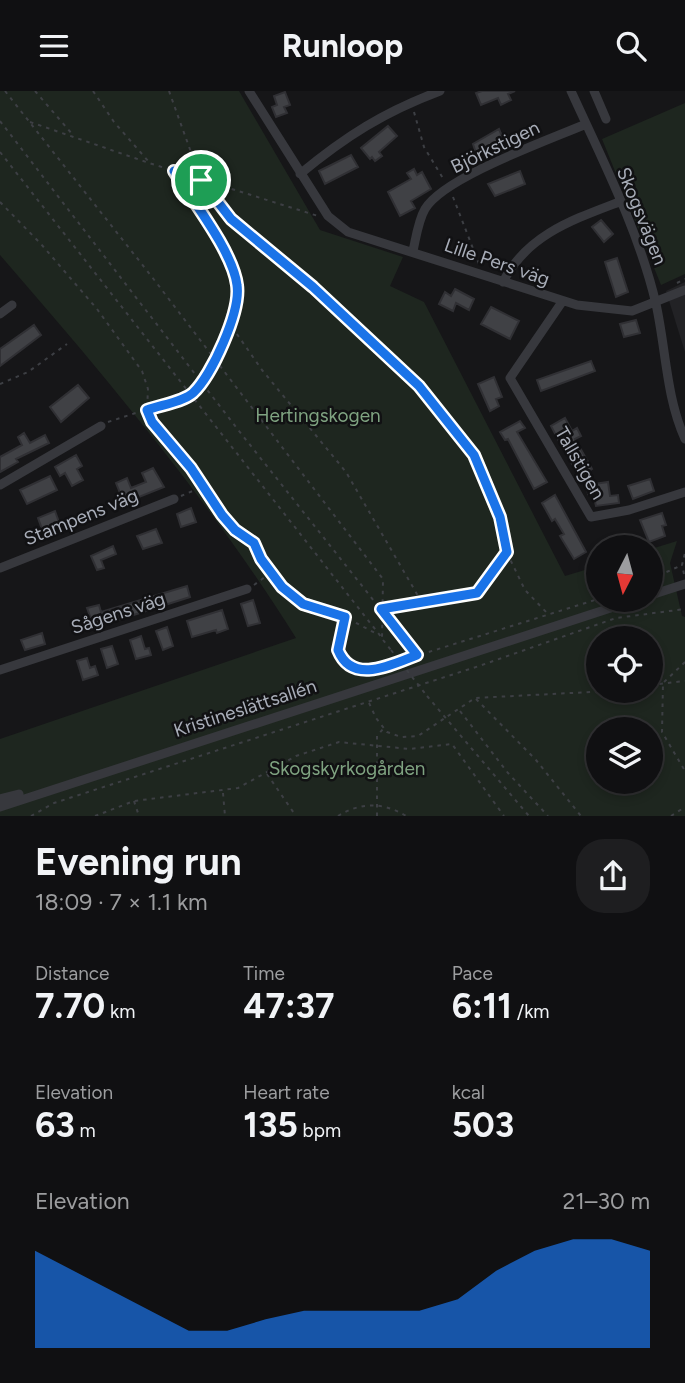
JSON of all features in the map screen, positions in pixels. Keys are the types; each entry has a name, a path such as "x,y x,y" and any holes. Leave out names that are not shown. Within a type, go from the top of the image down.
{"street":[{"path":"300,174 374,121 398,107 440,91"},
{"name":"Skogsvägen","path":"571,91 640,253 656,304 675,413 684,434"},
{"path":"594,91 606,119"},
{"path":"253,92 300,174 332,220"},
{"name":"Björkstigen","path":"412,251 426,208 446,190 474,174 586,124"},
{"path":"503,282 513,263 528,246 567,224 619,202"},
{"name":"Lille Pers väg","path":"332,220 357,235 562,302 632,311 685,291"},
{"name":"Tallstigen","path":"562,302 510,378 591,517 629,510 685,492"},
{"path":"0,314 12,305"},
{"path":"0,485 101,426"},
{"name":"Stampens väg","path":"0,568 174,499"},
{"path":"663,591 685,584"},
{"name":"Sågens väg","path":"0,670 247,589"},
{"name":"Kristineslättsallén","path":"0,807 65,783 595,613"},
{"name":"Kristineslättsallén","path":"0,799 65,783"}],"path":[{"path":"5,91 383,579 382,639"},
{"path":"35,91 74,136"},
{"path":"93,91 114,122 149,163"},
{"path":"169,91 201,180 231,219 313,287 419,386 474,455 500,517 507,552 525,590 549,614"},
{"path":"0,121 417,655"},
{"path":"29,121 201,180 332,220"},
{"path":"0,152 445,720 529,816"},
{"path":"101,426 116,417 191,395 202,382 232,326 238,286 224,250 174,171"},
{"path":"0,202 78,285 142,372 148,389 147,410 152,422 191,468 235,530 254,543 282,587 303,604 345,617 372,629 382,639"},
{"path":"232,326 262,370 345,472 421,601"},
{"path":"0,384 29,372 67,344"},
{"path":"174,499 203,487"},
{"path":"381,609 477,593 507,552"},
{"path":"685,553 682,565 685,575"},
{"path":"663,574 682,565"},
{"path":"247,589 271,573"},
{"path":"345,617 338,650 351,667 368,671 586,603"},
{"path":"31,816 54,803 369,702 616,618 685,609"},
{"path":"663,683 685,662"},
{"path":"663,683 685,681"},
{"path":"369,702 384,729 401,737 418,736 475,698 586,691"},
{"path":"475,698 536,760 581,816"},
{"path":"663,703 662,732 685,771"},
{"path":"459,711 508,773 548,816"},
{"path":"377,816 379,806 376,746 377,736 384,729"},
{"path":"95,816 134,801 223,792 244,786 296,756 331,744 355,742 426,749 452,744 504,816"},
{"path":"267,774 296,816"},
{"path":"223,792 225,816"},
{"path":"134,801 139,816"},
{"path":"338,816 355,808 379,806 406,816"},
{"path":"671,816 685,807"}],"shaded area":[{"path":"685,282 685,352 666,291"}],"green space":[{"name":"Hertingskogen","path":"0,91 239,91 320,230 403,257 390,286 424,302 565,576 586,570 586,613 663,613 663,545 677,541 670,563 682,616 685,617 685,816 0,816 0,739 296,638 263,587 192,489 79,347 0,255"},
{"path":"685,103 685,274 661,285 602,139"}],"building":[{"path":"515,91 508,94 511,100 501,105 498,98 481,105 476,93"},
{"path":"285,92 290,105 284,107 287,113 276,117 272,107 277,105 274,96"},
{"path":"388,126 397,136 379,152 382,156 375,161 372,157 370,159 361,148"},
{"path":"499,129 504,141 477,156 473,144"},
{"path":"351,155 358,167 325,184 319,171"},
{"path":"414,169 417,175 422,172 431,189 411,201 415,208 400,216 388,192 411,179 407,173"},
{"path":"520,171 525,184 495,196 488,184"},
{"path":"601,220 613,234 604,242 592,227"},
{"path":"617,258 628,292 616,297 605,262"},
{"path":"455,289 474,299 469,310 456,303 453,311 439,304 445,292 451,296"},
{"path":"491,307 519,321 510,339 481,324"},
{"path":"636,320 640,333 624,337 620,324"},
{"path":"34,325 41,335 0,366 0,349"},
{"path":"591,361 595,371 541,391 537,380"},
{"path":"494,377 502,397 496,399 499,406 490,411 478,384"},
{"path":"78,385 89,398 61,422 50,407"},
{"path":"565,418 572,431 577,428 581,436 575,439 592,469 580,477 568,457 575,453 568,438 560,443 551,426"},
{"path":"520,421 525,428 517,432 547,482 534,489 508,439 505,440 500,432"},
{"path":"24,433 30,443 45,435 49,443 16,459 18,462 0,472 0,457 22,445 18,437"},
{"path":"76,455 82,466 77,469 83,480 72,486 65,473 60,476 55,467"},
{"path":"153,468 164,487 124,503 116,483 127,478 131,488 146,482 142,473"},
{"path":"50,476 57,490 27,504 20,490"},
{"path":"650,479 654,491 633,499 628,486"},
{"path":"608,482 610,496 618,495 619,503 596,506 593,493 588,494 587,485"},
{"path":"555,495 586,552 574,559 560,536 564,534 555,519 552,521 542,503"},
{"path":"191,508 196,522 181,527 177,514"},
{"path":"55,511 60,525 42,529 38,518"},
{"path":"662,513 666,525 662,526 665,536 646,535 640,520"},
{"path":"156,529 162,543 143,549 137,536"},
{"path":"113,546 116,554 101,560 104,568 97,570 91,556"},
{"path":"187,586 190,597 99,626 96,618 91,619 87,608 99,605 101,612"},
{"path":"253,600 260,623 248,626 241,604"},
{"path":"222,610 228,629 192,637 187,621"},
{"path":"167,627 173,646 163,650 156,631"},
{"path":"42,633 45,644 25,650 21,640"},
{"path":"141,636 145,649 149,648 151,655 136,659 130,640"},
{"path":"112,646 118,664 107,668 101,649"},
{"path":"87,658 90,668 95,666 98,675 83,680 77,661"}],"route":[{"path":"174,171 201,180 231,219 313,287 419,386 474,455 500,517 507,552 477,593 381,609 417,655 368,671 358,670 345,662 338,650 338,639 345,617 303,604 282,587 261,559 254,543 235,530 222,515 191,468 152,422 147,410 191,395 202,382 232,326 238,286 224,250 174,171"}],"park label":[{"name":"Skogskyrkogården","path":"347,768"}]}
